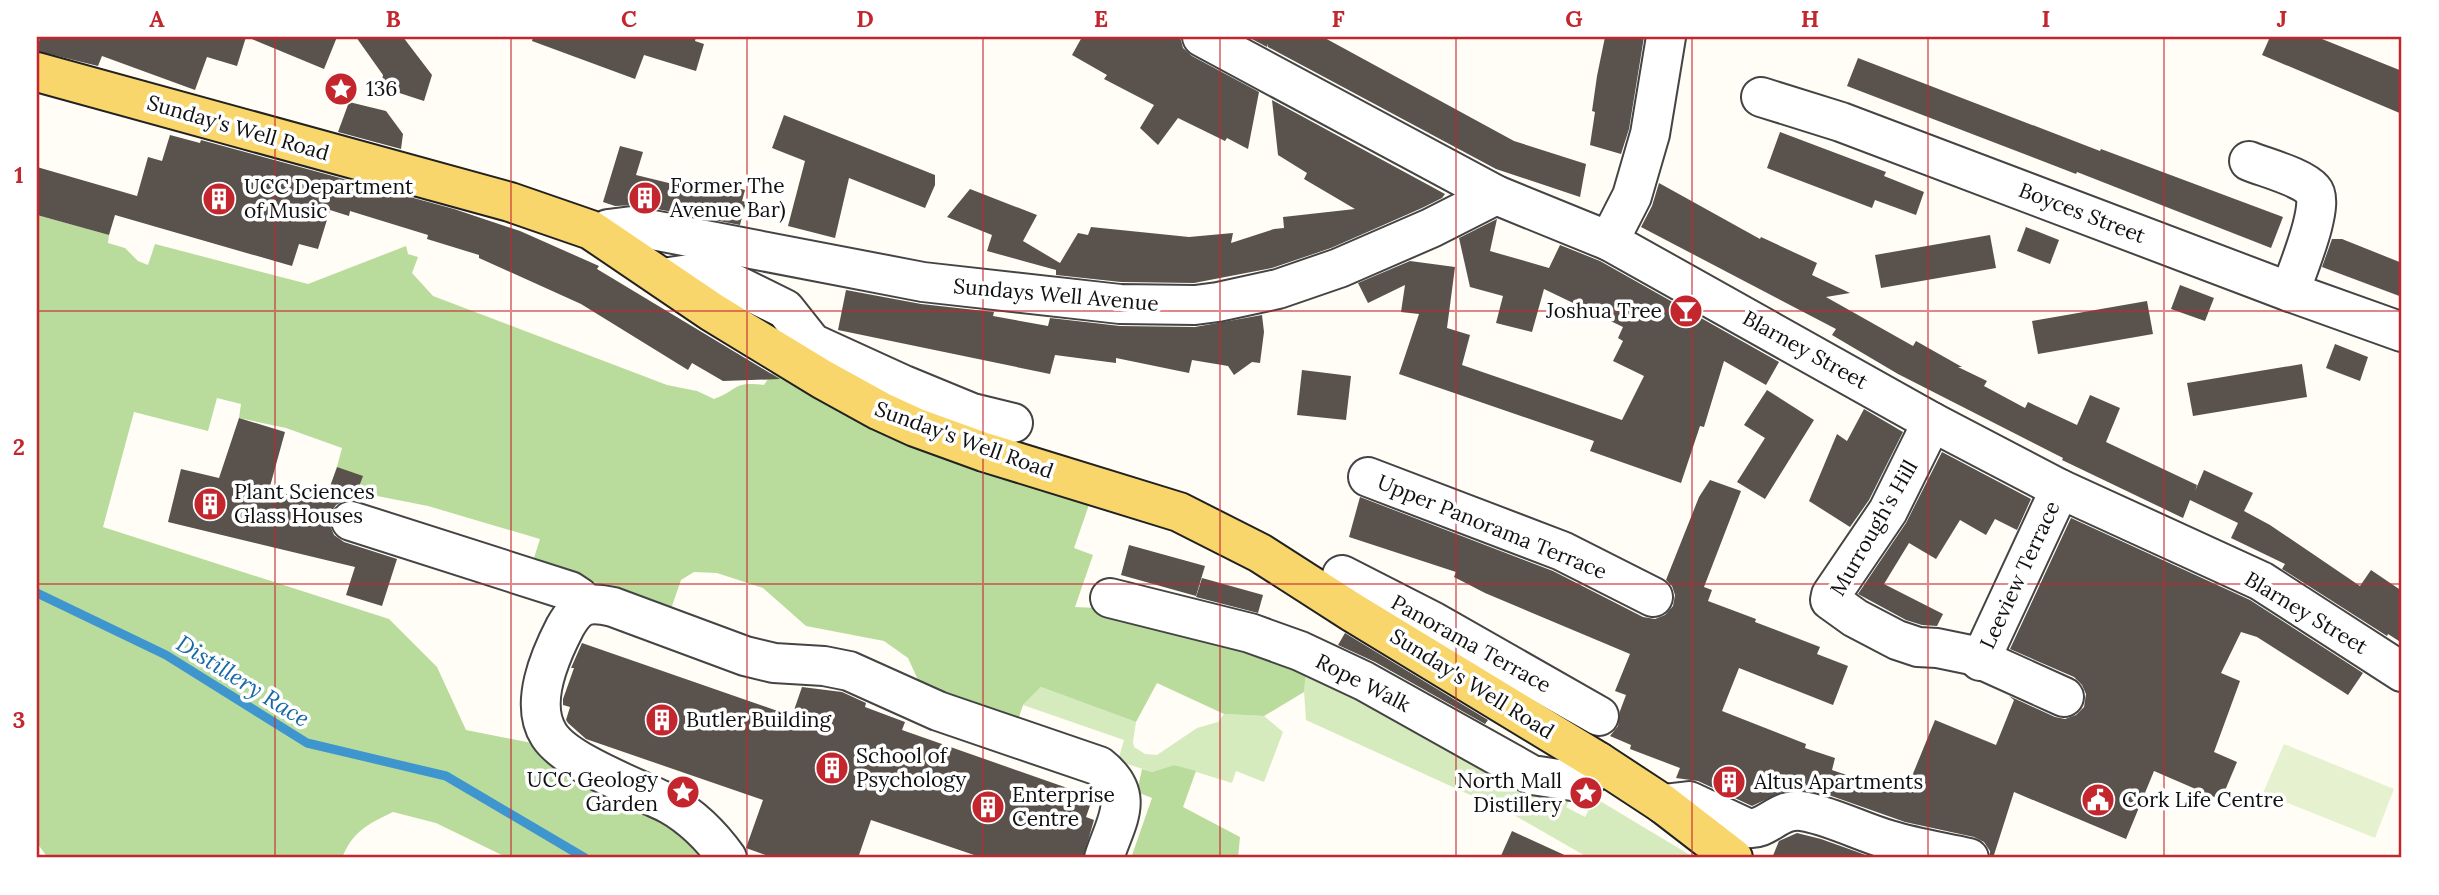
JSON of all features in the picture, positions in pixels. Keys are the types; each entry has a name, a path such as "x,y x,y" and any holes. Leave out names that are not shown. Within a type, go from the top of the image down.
{"main road":[{"name":"Sunday's Well Road","path":"37,72 510,202 576,223 601,235 712,312 822,379 904,422 984,452 1148,501 1209,526 1260,554 1599,762 1663,804 1732,858"}],"street":[{"name":"Blarney Street","path":"1202,37 1496,195 1609,241 1932,422 2060,489 2260,582 2402,672"},
{"path":"1609,241 1632,196 1650,134 1666,37"},
{"name":"Boyces Street","path":"1761,97 1841,122 2402,332"},
{"path":"2249,161 2302,182 2312,188 2318,197 2316,213 2290,292"},
{"name":"Sundays Well Avenue","path":"601,235 608,229 632,226 923,282 1121,304 1195,304 1219,302 1278,289 1339,268 1431,228 1496,195"},
{"path":"663,278 696,273 714,274 785,309 812,343 972,413 1013,423"},
{"name":"Murrough's Hill","path":"1932,422 1888,511 1830,595 1830,600 1855,618 1898,640 1918,647 1971,655 1980,661"},
{"name":"Upper Panorama Terrace","path":"1368,477 1562,551 1653,597"},
{"name":"Leeview Terrace","path":"1980,661 2060,489"},
{"path":"351,521 570,591 586,604"},
{"name":"Panorama Terrace","path":"1342,575 1434,622 1599,716"},
{"name":"Rope Walk","path":"1110,598 1250,634 1300,651 1364,681 1532,775 1572,781 1591,774 1599,762"},
{"path":"727,858 693,820 671,805 586,763 562,748 548,734 541,714 541,696 546,676 566,626 586,604 613,607 745,656 774,663 824,666 849,671 937,711 1099,766 1112,776 1120,789 1122,805 1104,858"},
{"path":"1980,661 2064,697"},
{"path":"1663,804 1689,801 1754,829 1788,811 1805,811 1890,841 1969,858"}],"green space":[{"path":"37,215 109,235 108,243 125,248 138,261 148,265 155,244 308,284 406,246 408,254 418,257 412,273 433,296 667,385 697,391 714,399 741,385 764,385 774,370 1091,499 1074,548 1093,555 1075,607 1121,609 1307,662 1304,692 1264,716 1224,714 1157,683 1136,722 1041,687 1023,705 1016,726 924,693 908,658 884,641 806,626 763,588 717,573 694,572 681,580 671,609 533,561 540,539 428,506 357,492 337,467 342,448 286,428 239,418 241,404 217,398 208,431 134,412 103,527 389,619 437,667 466,730 542,745 657,813 711,858 508,858 436,823 393,812 362,829 351,841 342,858 48,858 37,843"},
{"path":"1307,662 1576,787 1566,807 1585,817 1595,798 1695,858 1589,858 1514,815 1306,720 1304,691"},
{"path":"1041,687 1136,722 1134,747 1145,754 1157,755 1197,728 1218,722 1224,714 1264,716 1283,732 1264,782 1236,771 1232,783 1174,765 1152,772 1118,761 1124,740 1023,705"},
{"path":"2284,744 2394,789 2375,838 2263,793"},
{"path":"1174,765 1196,771 1183,807 1240,837 1238,858 1131,858 1152,798 1137,792 1142,769 1152,772"}],"building":[{"path":"40,37 246,37 237,66 207,57 195,90 102,56 98,66 37,51"},
{"path":"247,37 337,37 324,69"},
{"path":"356,37 403,37 432,75 424,101 381,87 383,75"},
{"path":"533,37 696,37 695,41 704,44 696,71 644,55 635,79 532,41"},
{"path":"1082,37 1180,37 1183,48 1192,56 1259,92 1248,149 1178,118 1158,145 1140,128 1154,105 1104,79 1107,75 1072,55"},
{"path":"1248,37 1323,37 1514,141 1586,164 1580,197 1496,169 1268,47 1267,44 1267,47"},
{"path":"1605,37 1644,37 1629,129 1621,154 1590,145 1595,112 1592,111"},
{"path":"2270,37 2317,37 2402,71 2402,114 2262,55"},
{"path":"1858,58 2100,151 2101,149 2283,217 2271,248 1847,86"},
{"path":"1272,100 1445,194 1422,208 1331,248 1272,268 1194,283 1121,282 1056,275 1056,270 987,251 992,235 947,217 970,189 1037,215 1023,241 1060,263 1078,233 1088,235 1091,227 1189,237 1233,233 1231,243 1284,228 1283,217 1355,209 1304,179 1307,173 1278,155"},
{"path":"349,102 386,111 403,134 401,149 338,132"},
{"path":"784,115 935,175 935,185 925,208 849,178 835,238 788,226 805,161 772,148"},
{"path":"1780,132 1886,172 1884,176 1924,192 1916,215 1875,200 1872,208 1767,168"},
{"path":"170,135 200,143 201,140 454,209 520,231 599,266 597,269 780,379 723,381 692,363 688,370 581,304 479,258 479,255 427,239 428,235 350,211 349,216 330,210 318,249 299,244 292,266 115,215 109,235 37,215 37,167 137,196 148,157 162,161"},
{"path":"620,146 643,152 636,175 714,194 716,183 745,190 742,201 746,202 740,225 636,205 615,206 603,202"},
{"path":"1659,183 1760,239 1761,237 1817,263 1812,275 1850,293 1826,297 1913,346 1916,341 1987,381 1984,386 2025,408 2028,402 2077,425 2090,395 2120,408 2106,442 2197,485 2195,491 2204,470 2253,493 2244,511 2270,525 2360,586 2371,570 2402,591 2402,643 2282,569 2285,564 2231,538 2238,523 2190,500 2183,518 2062,460 2063,458 1898,374 1832,335 1836,329 1641,227 1652,206"},
{"path":"1497,219 1490,251 1549,268 1560,245 1600,261 1779,362 1766,385 1724,361 1704,427 1700,426 1681,483 1590,451 1594,441 1399,374 1419,314 1401,312 1405,285 1368,303 1358,283 1410,261 1455,267 1447,328 1470,335 1462,365 1622,420 1644,376 1613,361 1623,341 1618,338 1623,327 1544,289 1532,332 1496,323 1503,296 1470,287 1459,238"},
{"path":"2026,227 2059,240 2050,264 2017,251"},
{"path":"1990,235 1996,268 1881,288 1875,255"},
{"path":"2332,239 2342,239 2402,263 2402,297 2322,267"},
{"path":"2180,285 2214,298 2205,321 2171,309"},
{"path":"846,290 921,304 994,312 993,316 1048,326 1050,318 1120,326 1195,327 1262,315 1264,332 1260,363 1252,362 1234,375 1228,366 1192,360 1189,373 1116,358 1116,363 1055,355 1050,374 838,330"},
{"path":"2147,301 2153,334 2038,354 2032,321"},
{"path":"2335,344 2368,357 2360,381 2326,368"},
{"path":"2302,364 2307,397 2193,416 2187,383"},
{"path":"1302,370 1351,376 1346,420 1297,415"},
{"path":"1767,390 1814,420 1765,499 1737,482 1765,438 1744,425"},
{"path":"1864,409 1903,432 1869,500 1850,527 1809,501 1837,434 1847,441"},
{"path":"239,418 285,432 269,490 324,503 337,467 363,476 354,500 346,500 336,505 330,514 330,525 334,535 344,542 397,559 382,606 346,595 355,567 168,522 181,469 219,478"},
{"path":"1942,452 2031,499 2017,530 1995,519 1986,535 1960,520 1936,559 1909,543 1884,584 1943,614 1937,626 1922,625 1906,620 1858,594 1906,523"},
{"path":"1710,480 1741,491 1704,587 1712,590 1708,601 1820,647 1817,654 1848,666 1833,705 1739,668 1722,711 1806,744 1805,748 1835,758 1832,770 1891,790 1893,784 1899,786 1902,778 1910,781 1935,720 1996,745 2014,700 2009,696 2065,719 2076,715 2084,707 2086,694 2074,677 2010,649 2071,518 2250,600 2363,673 2348,695 2257,637 2241,632 2221,673 2240,681 2214,752 2237,762 2221,800 2154,771 2126,839 2014,792 1993,858 1990,858 1990,851 1984,842 1974,837 1905,822 1823,793 1800,789 1786,790 1752,806 1698,781 1676,778 1680,768 1630,749 1631,745 1610,736 1618,726 1626,695 1615,691 1630,654 1485,593 1454,577 1456,572 1349,537 1360,497 1553,571 1643,617 1655,619 1665,615 1673,606 1675,595 1666,580 1699,497"},
{"path":"1129,545 1205,566 1196,596 1121,575"},
{"path":"1202,578 1263,595 1258,613 1196,597"},
{"path":"1345,633 1488,720 1485,724 1375,662 1338,645"},
{"path":"582,643 792,716 802,687 842,692 866,703 865,707 905,722 902,730 1093,797 1086,817 1094,820 1083,858 983,858 871,820 858,858 774,858 746,848 763,800 586,739 568,723 566,720 570,707 563,705 563,699 574,668 571,668"},
{"path":"1512,831 1571,858 1500,858"},
{"path":"1797,833 1874,858 1772,858 1779,841"}],"waterway":[{"name":"Distillery Race","path":"37,593 166,655 307,743 446,776 585,858"}],"place":[{"name":"136","path":"341,89"},
{"name":"Former The Avenue Bar)","path":"645,198"},
{"name":"UCC Department of Music","path":"219,199"},
{"name":"Joshua Tree","path":"1686,311"},
{"name":"Plant Sciences Glass Houses","path":"210,504"},
{"name":"Butler Building","path":"662,720"},
{"name":"School of Psychology","path":"832,768"},
{"name":"Altus Apartments","path":"1729,782"},
{"name":"UCC Geology Garden","path":"683,792"},
{"name":"North Mall Distillery","path":"1586,793"},
{"name":"Cork Life Centre","path":"2098,800"},
{"name":"Enterprise Centre","path":"988,807"}]}
